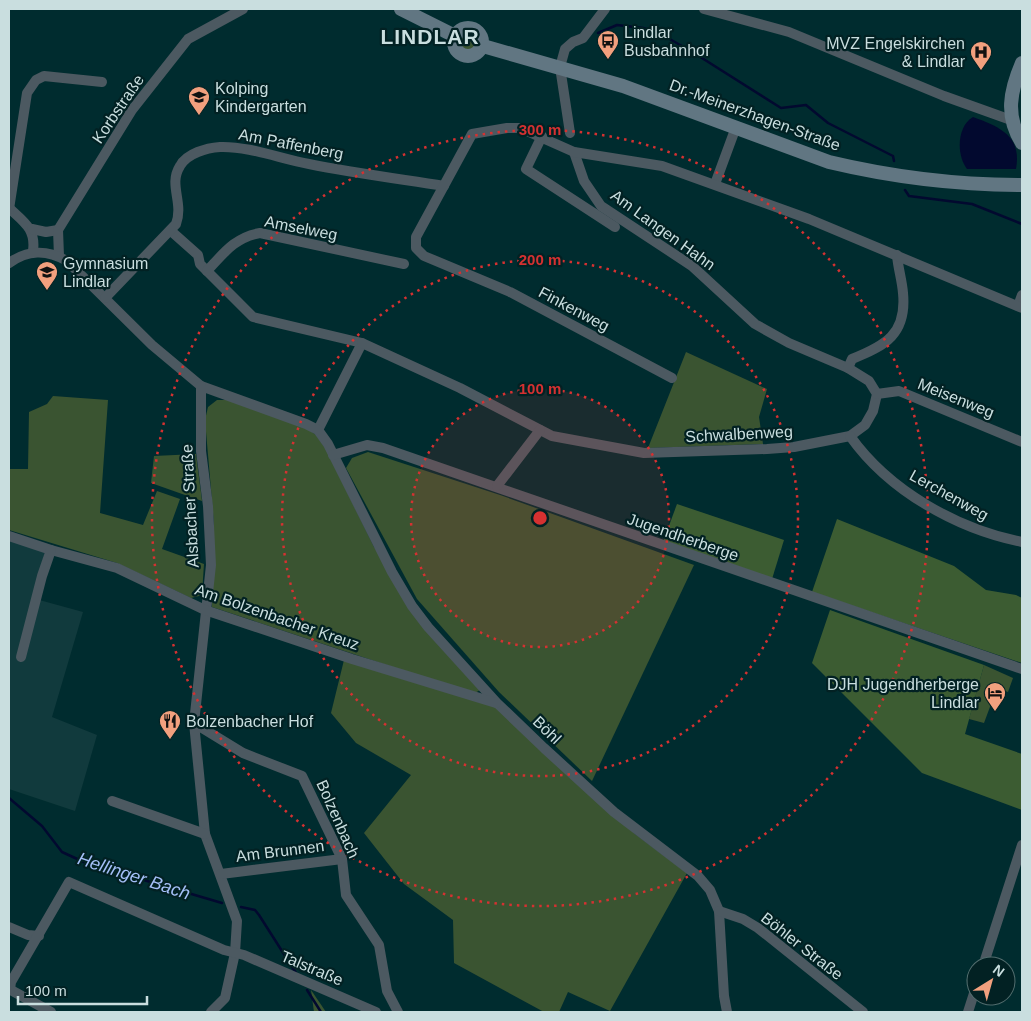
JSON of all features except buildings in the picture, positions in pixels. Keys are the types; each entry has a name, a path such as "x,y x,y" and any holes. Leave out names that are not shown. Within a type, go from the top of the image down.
{"main road":[{"path":"401,9 455,36"},
{"path":"463,29 475,29 481,36 483,46 478,54 464,56 456,50 455,36 463,29"},
{"name":"Dr.-Meinerzhagen-Straße","path":"483,46 622,86 829,162 864,170 922,179 1022,185"},
{"path":"1022,63 1012,88 1011,120 1022,143"}],"street":[{"name":"Korbstraße","path":"58,230 132,110 188,39 243,9"},
{"path":"570,133 560,67 565,49 573,42 583,38 605,9"},
{"path":"704,9 790,32 944,96 1011,120"},
{"path":"59,256 58,230 46,232 32,229 9,208 27,94 32,85 44,76 102,82"},
{"path":"715,184 736,127"},
{"name":"Finkenweg","path":"542,136 520,128 507,128 472,134 416,237 416,248 424,256 510,292 672,378"},
{"path":"615,227 526,169 542,136 574,152 662,166 715,184 897,255 1020,307 1022,295"},
{"name":"Am Paffenberg","path":"105,298 172,231 180,213 179,197 174,187 176,174 181,164 192,155 205,149 233,148 309,164 444,186"},
{"name":"Am Langen Hahn","path":"574,152 584,181 601,206 692,266 767,333 848,368"},
{"path":"32,229 33,251"},
{"name":"Schwalbenweg","path":"172,231 198,255 200,264 206,272 253,317 362,343 460,388 552,436 644,453 776,448 850,436"},
{"name":"Amselweg","path":"206,272 233,243 248,235 260,233 404,264"},
{"path":"9,263 22,254 33,251 59,256 67,261 152,345 201,386 318,430 362,343"},
{"path":"850,436 865,424 873,411 877,394 869,381 848,368 852,359 880,348 899,325 903,311 903,292 897,255"},
{"name":"Alsbacher Straße","path":"201,386 201,452 208,506 210,555 194,722 205,834 237,920 235,953 225,998 212,1012"},
{"name":"Meisenweg","path":"877,394 899,391 1022,442"},
{"name":"Böhl","path":"318,430 333,455 373,537 412,606 497,703 614,812 698,876 710,890 720,911 724,996 727,1012"},
{"path":"496,486 540,430"},
{"name":"Lerchenweg","path":"850,436 863,454 910,495 976,530 1022,542"},
{"name":"Jugendherberge","path":"333,455 367,445 382,448 1022,669"},
{"name":"Am Bolzenbacher Kreuz","path":"9,536 117,568 205,610 352,659 497,703"},
{"path":"21,657 42,576 51,550"},
{"name":"Bolzenbach","path":"194,722 243,752 302,776 342,859 346,895 379,946 387,992 398,1012"},
{"path":"112,801 205,834"},
{"path":"986,956 1022,845"},
{"name":"Am Brunnen","path":"221,874 342,859"},
{"name":"Talstraße","path":"39,936 69,882 376,1012"},
{"name":"Böhler Straße","path":"720,911 743,919 758,928 863,1012"},
{"path":"9,926 28,935 39,936 11,982 9,989 51,1012"}],"shaded area":[{"path":"9,540 45,552 32,598 83,612 52,717 97,735 75,811 9,789"}],"green space":[{"path":"469,34 477,42 469,50 461,42"},
{"path":"686,352 767,389 759,417 763,444 648,448"},
{"path":"53,396 108,400 100,513 143,525 157,491 180,499 162,549 204,564 202,593 199,596 191,598 117,563 9,530 9,469 28,469 29,412 47,404"},
{"path":"217,400 228,400 305,427 316,435 326,449 374,547 480,690 475,693 441,683 212,607 214,524 205,420 208,407"},
{"path":"368,452 500,495 694,565 592,781 499,692 417,599 346,468 352,458"},
{"path":"196,454 202,501 151,483 154,456"},
{"path":"677,504 784,540 772,579 663,542"},
{"path":"837,519 954,566 986,590 1016,595 1022,598 1022,663 812,592"},
{"path":"830,610 984,665 965,734 1022,754 1022,810 922,773 812,663"},
{"path":"344,660 493,705 635,834 687,873 610,1011 568,992 559,1012 544,1012 454,963 453,920 404,884 364,833 411,775 356,743 331,713"},
{"path":"984,665 1013,678 1008,692 997,688 984,723 969,719"},
{"path":"311,990 326,1012 314,1012"}],"water":[{"path":"973,117 1007,134 1016,148 1016,169 967,169 961,156 960,141 964,127"}],"waterway":[{"path":"598,33 617,25 643,28 661,34 781,108 806,105 828,123 893,156 894,161"},
{"path":"905,190 909,196 972,204 1022,224"},
{"name":"Hellinger Bach","path":"9,798 42,826 62,852 86,863 222,903"},
{"name":"Hellinger Bach","path":"241,907 255,910 296,973"},
{"name":"Hellinger Bach","path":"307,990 321,1012"}],"place":[{"name":"Lindlar Busbahnhof","path":"608,60"},
{"name":"MVZ Engelskirchen & Lindlar","path":"981,71"},
{"name":"Kolping Kindergarten","path":"199,116"},
{"name":"Gymnasium Lindlar","path":"47,291"},
{"name":"DJH Jugendherberge Lindlar","path":"995,712"},
{"name":"Bolzenbacher Hof","path":"170,740"}],"district":[{"name":"LINDLAR","path":"430,36"}]}
